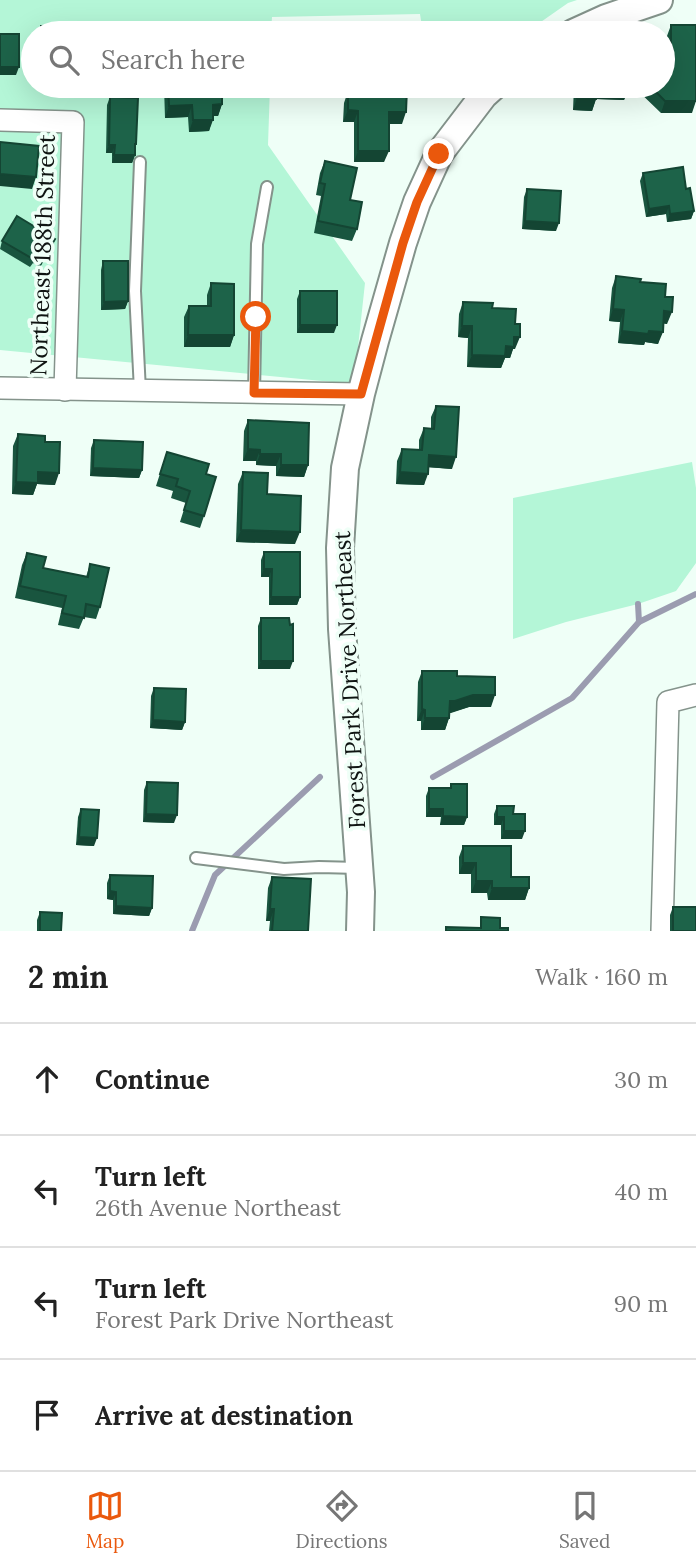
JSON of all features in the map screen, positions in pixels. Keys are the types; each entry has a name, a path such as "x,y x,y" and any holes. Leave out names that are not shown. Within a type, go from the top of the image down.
{"street":[{"path":"599,21 659,0"},
{"name":"Forest Park Drive Northeast","path":"360,931 359,868 342,629 340,548 345,468 361,394 417,202 439,154 482,98"},
{"name":"Northeast 188th Street","path":"0,120 72,122 65,390"},
{"path":"0,388 361,394"},
{"path":"662,931 668,702 696,695"}],"lane":[{"path":"139,162 135,291 140,391"},
{"path":"254,393 257,244 267,187"},
{"path":"196,858 284,869 359,868"}],"green space":[{"path":"0,0 577,0 542,21 421,21 420,14 272,17 272,21 21,21 21,98 270,98 268,145 365,283 354,384 0,350"},
{"path":"692,462 696,488 696,563 676,591 513,639 513,498"}],"building":[{"path":"675,25 696,25 696,101 665,101 662,98 675,98"},
{"path":"0,34 19,34 19,67 0,67"},
{"path":"110,98 138,98 135,155 114,155 115,145 109,145"},
{"path":"169,98 222,98 222,104 213,105 213,120 193,120 192,105 169,106"},
{"path":"348,98 407,98 406,112 389,112 389,151 358,151 358,111 348,110"},
{"path":"0,142 39,146 36,177 0,174"},
{"path":"325,161 357,168 350,200 362,202 357,229 318,221 325,184 320,183"},
{"path":"683,167 686,189 690,188 694,211 670,214 669,206 649,209 643,173"},
{"path":"527,189 561,191 559,223 525,221"},
{"path":"17,216 55,239 43,259 36,255 33,259 2,241"},
{"path":"103,261 128,261 128,301 104,302"},
{"path":"616,276 641,279 640,282 666,284 665,297 673,297 672,312 664,311 663,332 649,331 648,334 622,331 624,310 613,309"},
{"path":"211,283 234,284 234,335 188,335 189,306 211,306"},
{"path":"300,291 337,291 337,325 300,325"},
{"path":"463,302 493,303 492,308 516,309 515,324 520,324 520,337 514,337 514,347 506,346 505,356 472,355 472,326 462,326"},
{"path":"436,406 459,407 456,457 429,455 428,474 400,472 402,449 422,450 424,428 434,429"},
{"path":"248,420 309,423 308,465 281,465 281,454 260,454 260,450 248,449"},
{"path":"18,434 45,436 45,442 60,442 59,473 38,472 38,483 16,482"},
{"path":"94,440 143,442 142,470 93,468"},
{"path":"167,452 209,464 206,474 216,477 204,516 184,510 190,491 176,486 178,479 160,474"},
{"path":"243,472 268,473 267,494 301,496 300,532 241,530"},
{"path":"264,552 300,552 300,597 271,597 272,569 264,569"},
{"path":"27,553 46,557 43,568 88,577 90,564 109,568 100,607 86,604 84,618 62,613 66,596 20,586"},
{"path":"261,618 289,618 290,625 293,624 293,661 261,661"},
{"path":"422,671 457,671 457,676 495,677 495,695 473,695 450,701 449,718 425,718 425,710 422,709"},
{"path":"154,688 186,689 185,722 153,720"},
{"path":"147,782 178,783 177,815 146,814"},
{"path":"451,784 467,784 467,817 443,816 443,809 429,809 429,788 451,788"},
{"path":"497,806 514,806 513,814 525,814 525,831 504,831 504,817 497,817"},
{"path":"81,809 99,810 97,838 79,837"},
{"path":"463,846 511,846 511,877 529,877 529,888 492,888 492,881 476,881 476,863 463,863"},
{"path":"110,875 153,876 152,908 116,906 116,892 110,891"},
{"path":"272,877 311,879 308,931 272,931"},
{"path":"673,907 696,907 696,931 673,931"},
{"path":"40,912 62,913 61,931 40,931"},
{"path":"481,917 500,918 500,928 508,928 508,931 446,931 446,927 481,928"}],"waterway":[{"path":"433,777 572,698 639,622 696,594"},
{"path":"638,604 639,622"},
{"path":"192,931 215,875 320,777"}],"route":[{"path":"256,317 254,393 361,394 403,243 417,202 439,154"}]}
